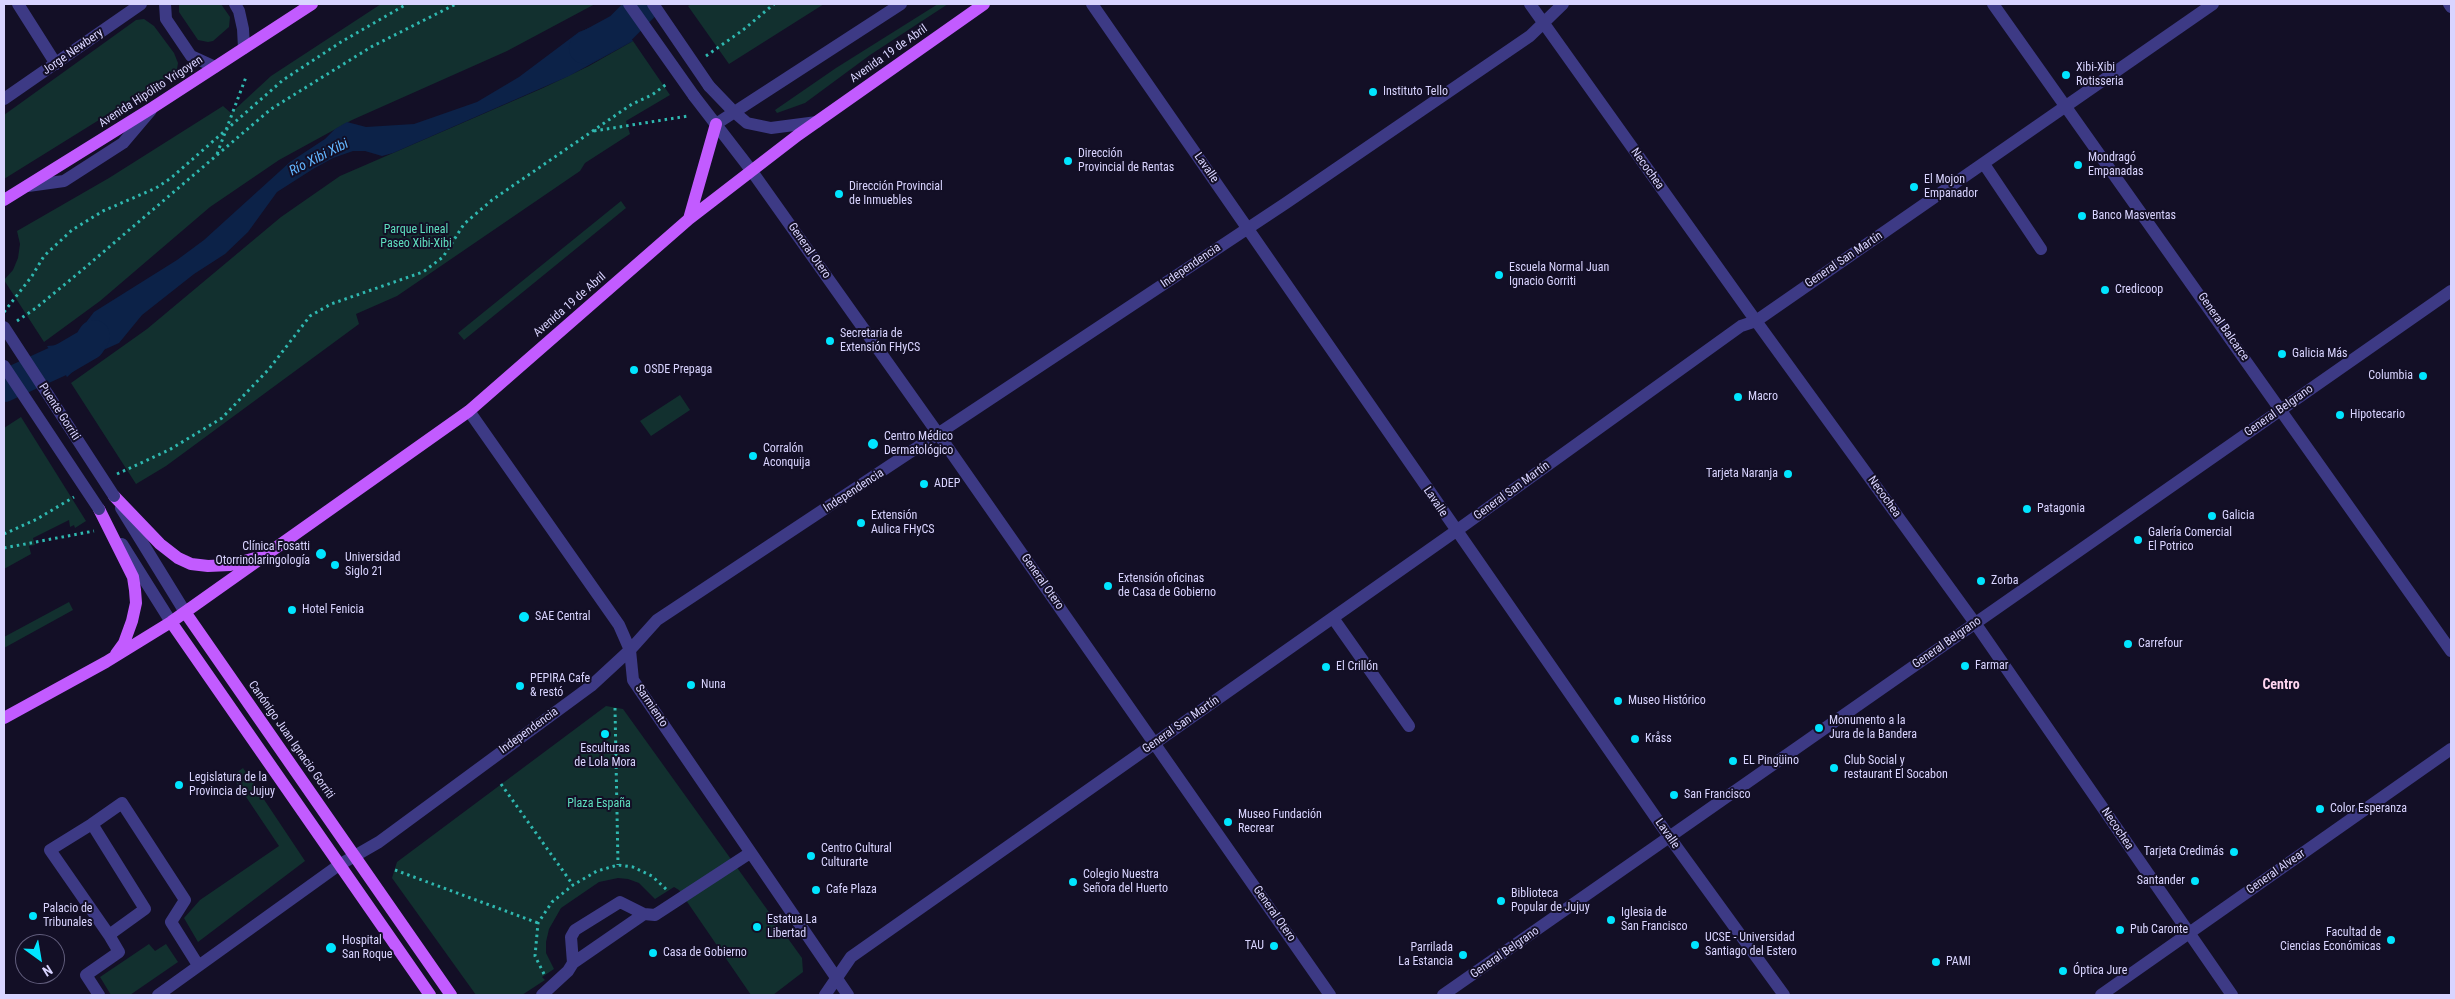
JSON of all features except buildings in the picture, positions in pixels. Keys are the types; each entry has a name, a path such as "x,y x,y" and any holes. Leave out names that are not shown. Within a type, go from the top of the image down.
{"main road":[{"name":"Avenida Hipólito Yrigoyen","path":"4,200 152,108 312,4"},
{"name":"Avenida 19 de Abril","path":"4,718 171,622 469,411 689,218 751,170 984,4"},
{"path":"689,218 716,124"},
{"path":"114,496 160,544 178,558 191,564 208,566 230,565 269,554"},
{"path":"99,509 133,577 135,590 136,603 129,632 114,656"},
{"name":"Canónigo Juan Ignacio Gorriti","path":"185,612 451,995"},
{"path":"171,622 430,995"}],"street":[{"path":"18,4 56,64"},
{"name":"Jorge Newbery","path":"4,99 141,4"},
{"path":"165,4 166,19 191,56 215,67"},
{"path":"235,4 243,29 244,48"},
{"name":"General Otero","path":"629,4 694,96 751,170 939,435 1330,995"},
{"path":"653,4 709,86 733,111 747,122 762,127 784,127 818,122"},
{"path":"716,124 733,111 901,4"},
{"name":"Lavalle","path":"1092,4 1670,838 1784,995"},
{"name":"Necochea","path":"1530,4 1756,321 1975,623 2188,934 2232,995"},
{"name":"Independencia","path":"158,995 339,865 355,857 591,686 630,650 657,620 939,435 1530,36 1563,4"},
{"name":"General Balcarce","path":"1993,4 2282,409 2451,651"},
{"name":"General San Martín","path":"825,995 851,957 1456,531 1741,326 1756,321 2213,4"},
{"path":"1984,164 2041,249"},
{"name":"General Belgrano","path":"1443,995 2451,291"},
{"name":"Puente Gorriti","path":"8,326 114,496"},
{"name":"Puente Gorriti","path":"4,366 99,509"},
{"name":"Sarmiento","path":"469,411 619,625 630,650 634,680 848,995"},
{"name":"Canónigo Juan Ignacio Gorriti","path":"114,496 185,612"},
{"path":"99,509 171,622"},
{"path":"1333,618 1409,726"},
{"name":"General Alvear","path":"2101,995 2451,749"},
{"path":"96,994 86,975 119,952 50,850 122,803 185,900 171,922 198,965"},
{"path":"92,824 145,909 109,935"},
{"path":"573,963 571,937 575,930 620,902 644,914 655,915 750,853"},
{"path":"542,995 573,963 644,914"}],"path":[{"path":"4,313 32,276 44,256 59,240 103,211 156,188 171,178 226,132 283,80 341,42 407,4"},
{"path":"8,326 36,308 271,109 371,47 456,4"},
{"path":"705,57 743,30 774,4"},
{"path":"218,154 246,77"},
{"path":"108,478 133,464 169,450 222,418 269,369 310,316 331,304 423,272 444,257 464,224 492,200 632,104 652,95 675,79"},
{"path":"593,132 688,116"},
{"path":"4,534 37,519 83,492"},
{"path":"4,548 97,530"},
{"path":"615,708 618,865"},
{"path":"502,784 573,885"},
{"path":"395,870 538,923"}],"green space":[{"path":"179,4 221,4 230,17 229,27 213,41 198,40 179,12"},
{"path":"381,4 595,4 507,51 352,120 279,160 210,207 100,301 44,342 4,280 13,270 18,258 20,244 17,231 109,178 223,106 231,113 271,76"},
{"path":"692,4 824,4 729,64 688,6"},
{"path":"938,4 948,4 870,55 805,103 777,113 775,110 836,68"},
{"path":"144,19 154,26 174,53 178,63 177,69 173,74 4,179 4,115 136,20"},
{"name":"Parque Lineal Paseo Xibi-Xibi","path":"633,41 670,95 626,121 630,134 585,163 580,171 397,296 356,314 359,324 166,466 136,484 71,383 147,329 281,217 340,176 543,88 589,66"},
{"path":"621,201 626,208 464,340 458,333"},
{"path":"680,395 690,410 651,436 640,421"},
{"path":"21,417 86,521 75,528 74,525 70,527 69,520 33,538 35,545 29,546 31,554 4,569 4,428"},
{"path":"69,602 73,610 4,648 4,637"},
{"name":"Plaza España","path":"606,706 623,709 802,958 803,972 773,995 751,995 679,890 674,887 655,899 639,883 618,878 599,882 561,908 549,929 546,942 546,953 554,969 542,977 545,980 522,995 476,995 392,878 397,862"},
{"path":"243,768 305,861 198,942 184,918 200,900 279,846 232,776"},
{"path":"149,944 155,951 166,944 178,962 130,995 111,995 100,977"}],"water":[{"path":"617,17 633,41 569,76 393,153 382,156 365,151 353,151 333,158 277,192 248,232 225,254 194,274 142,315 119,343 90,356 67,377 47,346 59,345 74,338 94,312 177,260 204,240 290,162 347,122 366,127 414,124 477,102 519,77 579,32"}],"waterway":[{"name":"Río Xibi Xibi","path":"585,48 620,29 645,4"},
{"name":"Río Xibi Xibi","path":"4,386 65,358 89,344 94,336"}],"place":[{"name":"Xibi-Xibi Rotisseria","path":"2066,75"},
{"name":"Instituto Tello","path":"1373,92"},
{"name":"Dirección Provincial de Rentas","path":"1068,161"},
{"name":"Mondragó Empanadas","path":"2078,165"},
{"name":"El Mojon Empanador","path":"1914,187"},
{"name":"Dirección Provincial de Inmuebles","path":"839,194"},
{"name":"Banco Masventas","path":"2082,216"},
{"name":"Escuela Normal Juan Ignacio Gorriti","path":"1499,275"},
{"name":"Credicoop","path":"2105,290"},
{"name":"Secretaria de Extensión FHyCS","path":"830,341"},
{"name":"Galicia Más","path":"2282,354"},
{"name":"OSDE Prepaga","path":"634,370"},
{"name":"Columbia","path":"2423,376"},
{"name":"Macro","path":"1738,397"},
{"name":"Hipotecario","path":"2340,415"},
{"name":"Centro Médico Dermatológico","path":"873,444"},
{"name":"Corralón Aconquija","path":"753,456"},
{"name":"Tarjeta Naranja","path":"1788,474"},
{"name":"ADEP","path":"924,484"},
{"name":"Patagonia","path":"2027,509"},
{"name":"Galicia","path":"2212,516"},
{"name":"Extensión Aulica FHyCS","path":"861,523"},
{"name":"Galería Comercial El Potrico","path":"2138,540"},
{"name":"Clínica Fosatti Otorrinolaringología","path":"321,554"},
{"name":"Universidad Siglo 21","path":"335,565"},
{"name":"Zorba","path":"1981,581"},
{"name":"Extensión oficinas de Casa de Gobierno","path":"1108,586"},
{"name":"Hotel Fenicia","path":"292,610"},
{"name":"SAE Central","path":"524,617"},
{"name":"Carrefour","path":"2128,644"},
{"name":"Farmar","path":"1965,666"},
{"name":"El Crillón","path":"1326,667"},
{"name":"Nuna","path":"691,685"},
{"name":"PEPIRA Cafe & restó","path":"520,686"},
{"name":"Museo Histórico","path":"1618,701"},
{"name":"Monumento a la Jura de la Bandera","path":"1819,728"},
{"name":"Esculturas de Lola Mora","path":"605,734"},
{"name":"Kråss","path":"1635,739"},
{"name":"EL Pingüino","path":"1733,761"},
{"name":"Club Social y restaurant El Socabon","path":"1834,768"},
{"name":"Legislatura de la Provincia de Jujuy","path":"179,785"},
{"name":"San Francisco","path":"1674,795"},
{"name":"Color Esperanza","path":"2320,809"},
{"name":"Museo Fundación Recrear","path":"1228,822"},
{"name":"Tarjeta Credimás","path":"2234,852"},
{"name":"Centro Cultural Culturarte","path":"811,856"},
{"name":"Santander","path":"2195,881"},
{"name":"Colegio Nuestra Señora del Huerto","path":"1073,882"},
{"name":"Cafe Plaza","path":"816,890"},
{"name":"Biblioteca Popular de Jujuy","path":"1501,901"},
{"name":"Palacio de Tribunales","path":"33,916"},
{"name":"Iglesia de San Francisco","path":"1611,920"},
{"name":"Estatua La Libertad","path":"757,927"},
{"name":"Pub Caronte","path":"2120,930"},
{"name":"Facultad de Ciencias Económicas","path":"2391,940"},
{"name":"UCSE - Universidad Santiago del Estero","path":"1695,945"},
{"name":"TAU","path":"1274,946"},
{"name":"Hospital San Roque","path":"331,948"},
{"name":"Casa de Gobierno","path":"653,953"},
{"name":"Parrilada La Estancia","path":"1463,955"},
{"name":"PAMI","path":"1936,962"},
{"name":"Óptica Jure","path":"2063,971"}],"district":[{"name":"Centro","path":"2281,685"}]}
